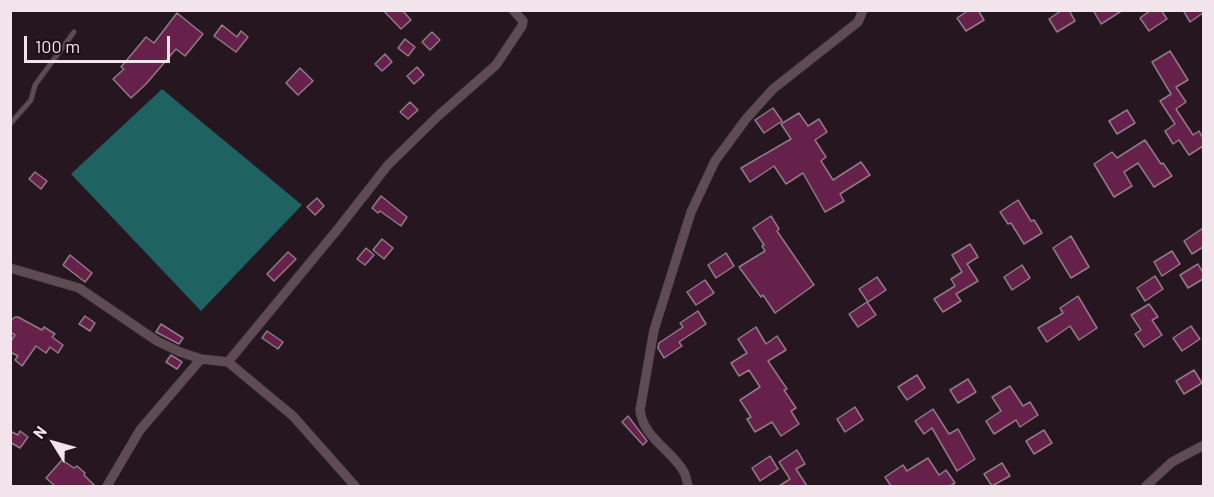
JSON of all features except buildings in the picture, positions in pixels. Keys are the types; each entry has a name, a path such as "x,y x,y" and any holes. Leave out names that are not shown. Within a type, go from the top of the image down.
{"street":[{"path":"228,362 388,165 438,116 496,65 522,26 523,21 513,10"},
{"path":"688,486 684,472 652,437 641,419 640,410 654,330 691,212 715,161 746,119 773,89 858,22 863,10"},
{"path":"10,268 79,288 157,340 180,352 201,359 228,362 293,416 355,486"},
{"path":"107,486 140,430 201,359"},
{"path":"1146,486 1172,462 1203,445"}],"lane":[{"path":"10,124 31,100 35,85 74,32"}],"shaded area":[{"path":"162,89 302,205 201,311 71,174"}]}
